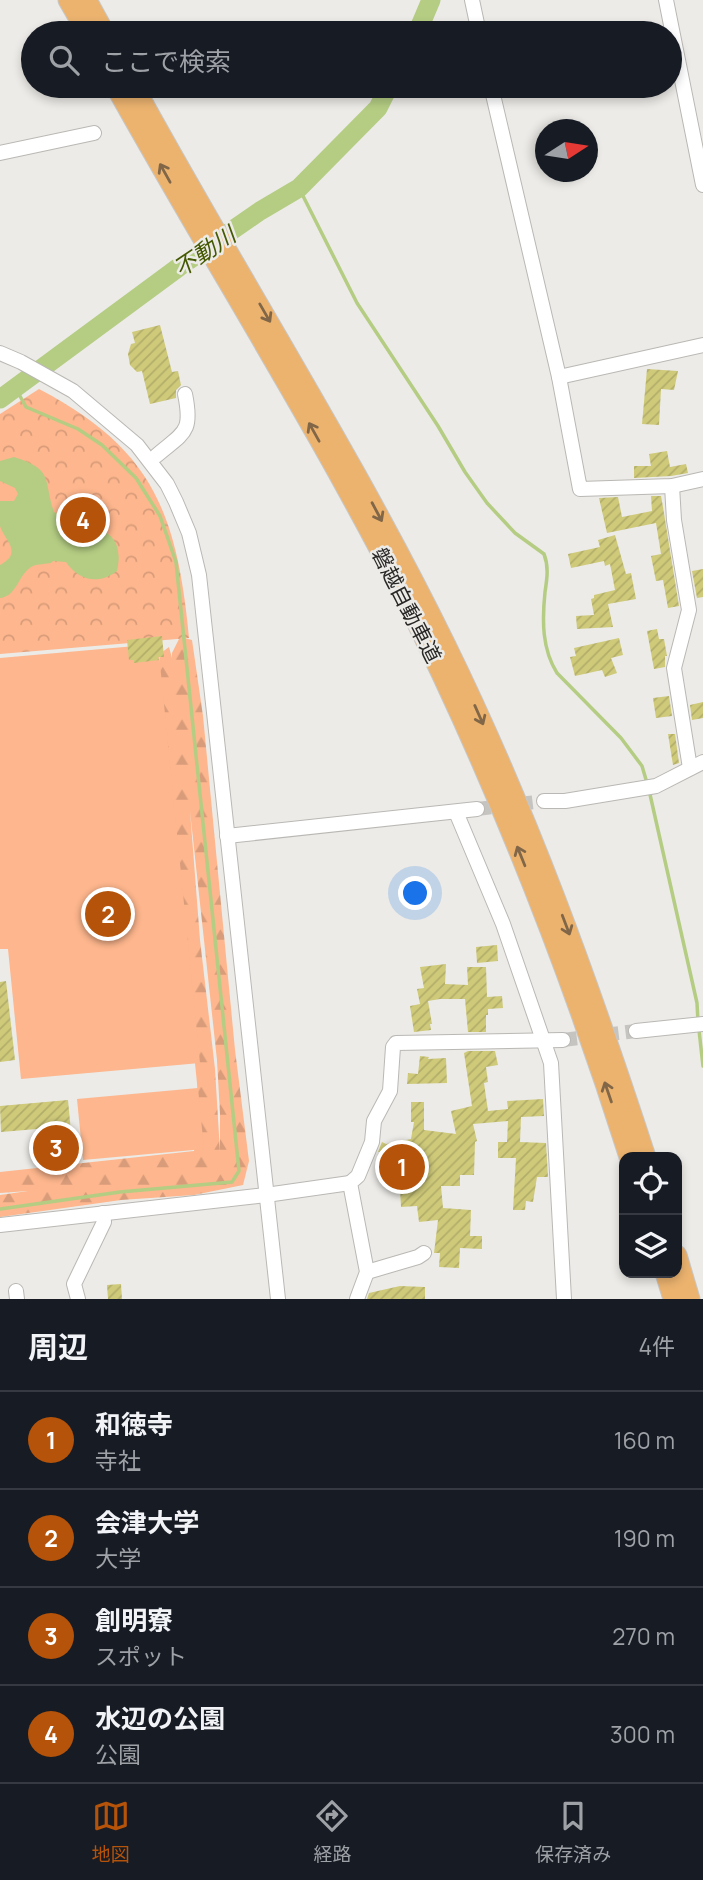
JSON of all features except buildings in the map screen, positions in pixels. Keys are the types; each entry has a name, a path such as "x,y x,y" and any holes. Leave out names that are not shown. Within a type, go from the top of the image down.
{"highway":[{"path":"68,0 79,21"},
{"path":"87,0 98,21"},
{"name":"磐越自動車道","path":"124,98 371,501 418,589 477,710 513,792 602,1021 644,1152"},
{"name":"磐越自動車道","path":"140,98 205,228"},
{"name":"磐越自動車道","path":"224,260 286,382 403,595 462,718 558,951 627,1152"},
{"path":"682,1272 690,1299"},
{"path":"667,1278 673,1299"}],"street":[{"path":"472,0 476,21"},
{"path":"666,0 670,21"},
{"path":"682,80 703,185"},
{"path":"494,98 559,377 580,489 672,486 703,479"},
{"path":"0,153 94,133"},
{"path":"559,377 703,345"},
{"path":"0,353 73,391 92,404 138,445 167,484 183,517 199,575 278,1299"},
{"path":"156,456 185,431 189,424 185,394"},
{"path":"544,801 565,801 656,786 697,765 674,668 689,610 674,520 672,486"},
{"path":"226,836 477,809"},
{"path":"456,812 503,924 544,1041 552,1074 564,1299"},
{"path":"636,1031 702,1024"},
{"path":"0,1225 350,1183 358,1176 372,1142 374,1121 390,1091 393,1047 396,1043 563,1040"},
{"path":"350,1183 367,1272 357,1299"},
{"path":"78,1299 74,1284 104,1222 103,1213"},
{"path":"367,1272 424,1253"}],"green space":[{"path":"39,389 78,412 109,436 134,462 153,490 167,521 177,556 189,638 0,654 0,414"},
{"path":"180,637 192,640 203,716 235,1050 249,1161 243,1185 194,1195 121,1200 0,1217 0,1195 28,1191 0,1193 0,1172 194,1151 199,1129 197,1083 156,677 161,653 169,647 172,658","holes":["190,811 217,1060 220,1152 215,1069 200,940"]},
{"path":"158,644 200,1063 21,1079 8,949 0,949 0,658"},
{"path":"198,1088 204,1149 83,1160 77,1099"}],"shaded area":[{"path":"14,457 36,466 41,471 54,512 110,535 116,543 119,555 117,571 103,578 90,579 77,573 66,562 53,561 28,569 11,593 0,598 0,565 12,551 0,526 0,501 14,501 18,494 15,488 0,481 0,461"}],"waterway":[{"name":"不動川","path":"422,21 431,0"},
{"name":"不動川","path":"0,399 179,267 260,211 299,188 378,108 383,98"},
{"path":"299,188 357,303 465,472 487,503 515,533 544,554 547,564 544,634 552,664 557,673 621,738 642,766 647,783"},
{"path":"0,1209 120,1192 232,1182 239,1171 176,562 160,516 136,478 102,445 78,429 26,407 15,387"},
{"path":"649,790 697,1003 698,1022"},
{"path":"699,1030 703,1066"}],"tunnel":[{"path":"477,809 544,801"},
{"path":"563,1040 636,1031"}],"place":[{"name":"水辺の公園","path":"83,520"},
{"name":"会津大学","path":"108,914"},
{"name":"創明寮","path":"56,1148"},
{"name":"和徳寺","path":"402,1167"}]}
